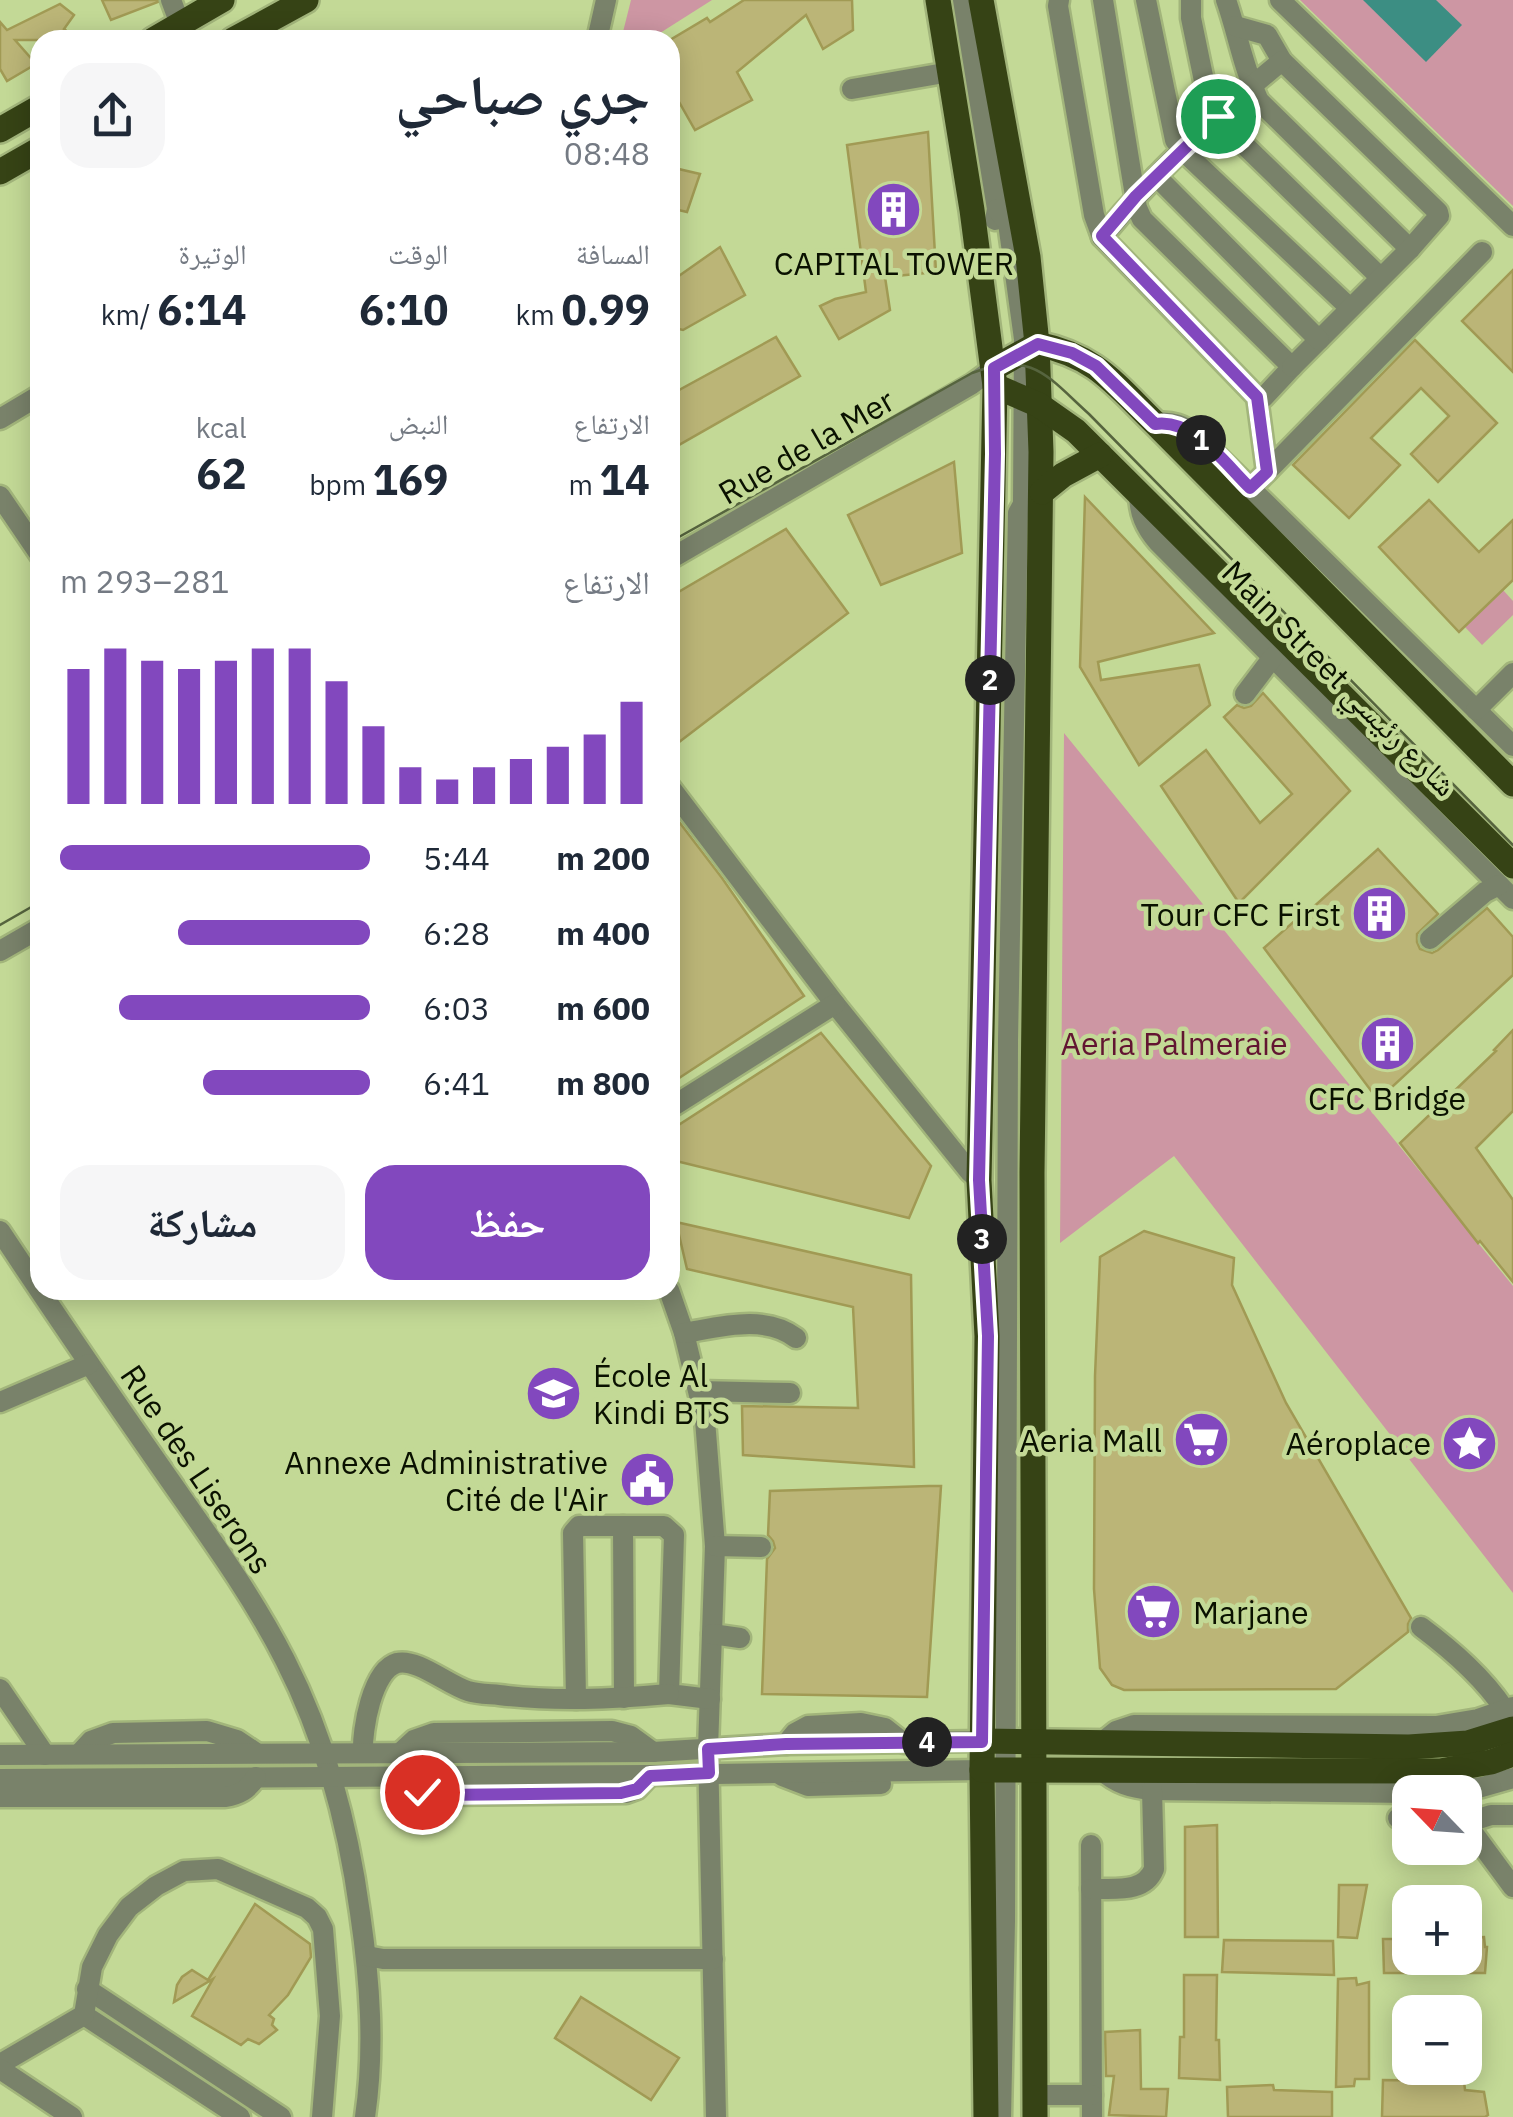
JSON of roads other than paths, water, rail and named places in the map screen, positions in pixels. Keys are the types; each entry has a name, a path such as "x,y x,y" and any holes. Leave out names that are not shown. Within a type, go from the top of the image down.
{"main road":[{"path":"251,30 306,0"},
{"path":"938,0 972,210 1042,492 1032,1172 1035,2106"},
{"path":"981,0 1023,223 979,1180 988,1336 993,1742 986,2117"},
{"path":"176,12 208,3"},
{"path":"0,130 30,113"},
{"path":"0,172 30,155"},
{"name":"Main Street شارع رئيسي","path":"1508,883 1139,494 1013,376 1072,353 1096,366 1513,784"},
{"path":"1042,492 1063,474 1100,455"},
{"path":"993,1742 1425,1747 1468,1743 1510,1715"},
{"path":"993,1770 1440,1770 1491,1762 1513,1754"}],"street":[{"path":"599,30 606,0"},
{"path":"0,1755 654,1752 786,1744 993,1742 1018,512 1012,502 1008,224 996,210 963,0"},
{"path":"1060,0 1094,214 1102,236 1257,397 1267,472"},
{"path":"1103,0 1142,219 1292,367"},
{"path":"1146,0 1175,140 1350,308"},
{"path":"1191,0 1191,18 1209,104 1231,132 1380,277"},
{"path":"1226,0 1246,73 1259,101 1410,249"},
{"path":"1280,0 1513,226"},
{"path":"1235,26 1264,32 1282,60 1438,212 1437,220 1271,392 1257,397"},
{"path":"1102,236 1156,176 1282,60"},
{"path":"852,90 950,72"},
{"path":"1156,176 1319,340"},
{"path":"1250,488 1482,252"},
{"name":"Rue de la Mer","path":"680,554 1013,376"},
{"path":"0,418 30,401"},
{"name":"Main Street شارع رئيسي","path":"1155,424 1174,423 1190,430 1513,746"},
{"name":"Main Street شارع رئيسي","path":"1139,494 1142,515 1152,534 1273,657 1508,883"},
{"path":"0,496 30,540"},
{"path":"1245,694 1273,657"},
{"path":"1476,710 1513,673"},
{"path":"680,801 835,1004 979,1180"},
{"path":"1430,939 1486,892 1508,883"},
{"path":"0,951 30,934"},
{"path":"680,1102 835,1004"},
{"name":"Rue des Liserons","path":"0,1231 30,1276"},
{"name":"Rue des Liserons","path":"46,1300 238,1579 284,1658 324,1752 355,1874 367,1956 371,2032 365,2117"},
{"path":"672,1300 706,1420 716,1546 708,1749 716,2117"},
{"path":"684,1333 769,1324 796,1338"},
{"path":"0,1402 89,1364"},
{"path":"699,1392 790,1392"},
{"path":"576,1699 573,1533 578,1526 664,1526 674,1535 669,1694"},
{"path":"623,1526 624,1698"},
{"path":"716,1546 761,1547"},
{"path":"1421,1627 1477,1675 1510,1715"},
{"path":"712,1634 740,1638"},
{"path":"363,1752 362,1736 377,1681 385,1670 398,1663 411,1664 468,1691 542,1701 669,1694 710,1699"},
{"path":"0,1689 45,1755"},
{"path":"1100,1769 1118,1783 1152,1790 1392,1793"},
{"path":"0,1779 993,1770 1005,1921 1001,2117"},
{"path":"0,1797 224,1797 240,1794 256,1776"},
{"path":"1482,1787 1513,1778"},
{"path":"1090,1889 1140,1887 1150,1880 1154,1868 1152,1790"},
{"path":"1482,1817 1513,1815"},
{"path":"1090,1845 1092,2117"},
{"path":"1482,1855 1513,1887"},
{"path":"84,2015 92,1967 129,1908 156,1886 184,1871 218,1868 307,1908 324,1929 330,2016 322,2117"},
{"path":"367,1956 712,1959"},
{"path":"87,1990 281,2117"},
{"path":"72,2117 0,2066 84,2015"},
{"path":"84,2015 240,2117"},
{"path":"1035,2106 1092,2095"}],"water":[{"path":"1363,0 1436,0 1462,25 1426,62"}],"tram line":[{"path":"680,536 972,373 1010,364 1024,366 1049,378 1089,414 1513,845"},
{"path":"0,925 30,908"}],"place":[{"name":"CAPITAL TOWER","path":"894,209"},
{"name":"Tour CFC First","path":"1380,914"},
{"name":"CFC Bridge","path":"1387,1044"},
{"name":"École Al Kindi BTS","path":"554,1393"},
{"name":"Aeria Mall","path":"1201,1440"},
{"name":"Aéroplace","path":"1470,1443"},
{"name":"Annexe Administrative Cité de l'Air","path":"647,1480"},
{"name":"Marjane","path":"1154,1612"}],"park label":[{"name":"Aeria Palmeraie","path":"1174,1043"}]}
